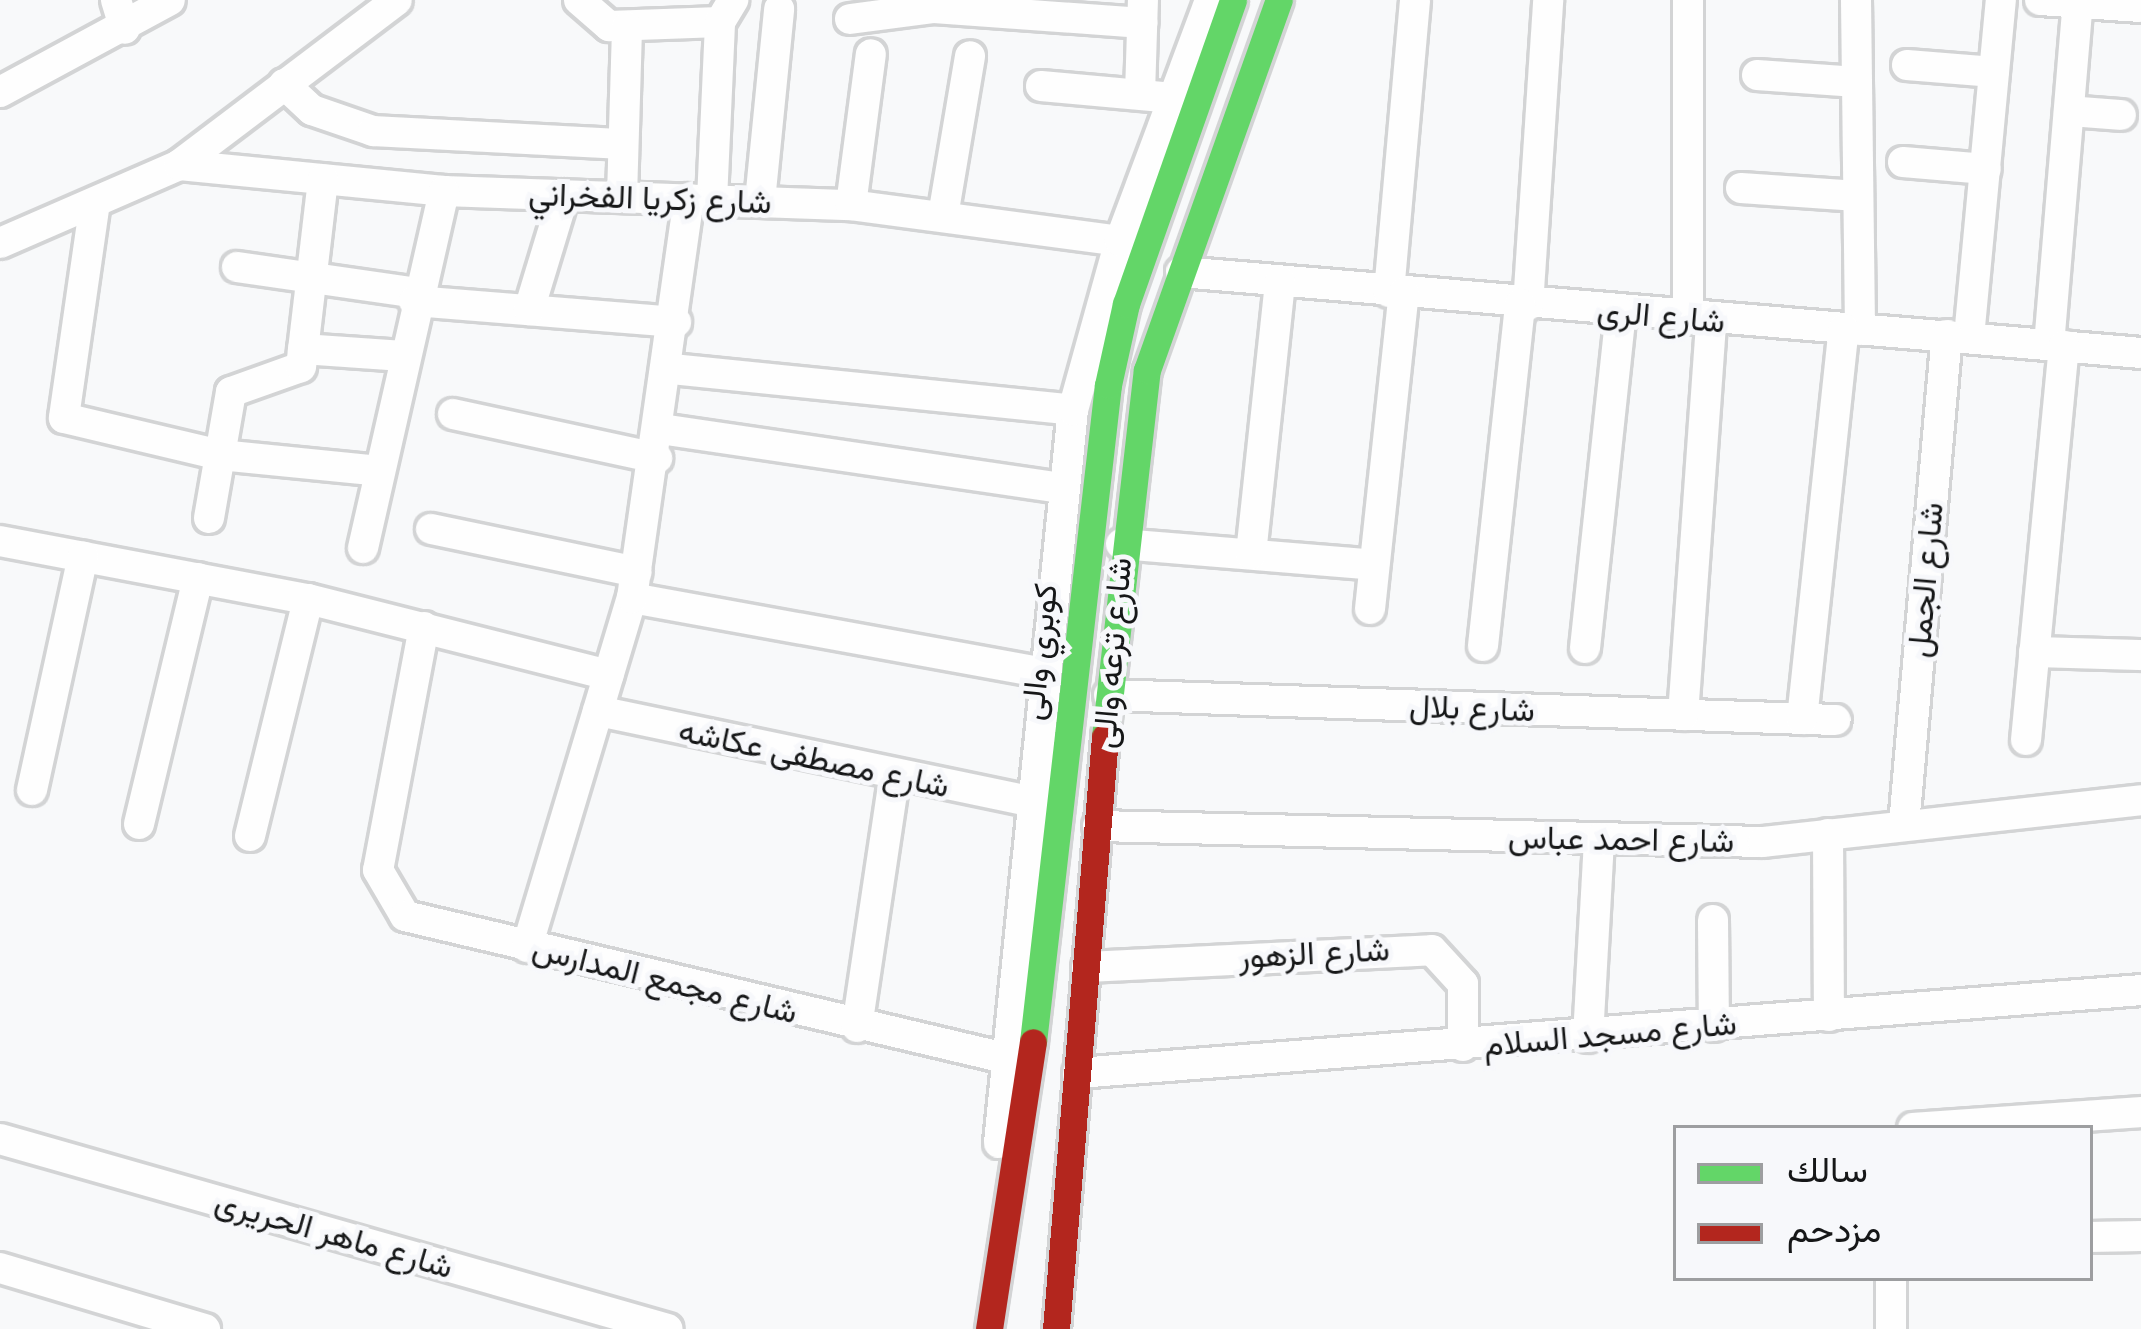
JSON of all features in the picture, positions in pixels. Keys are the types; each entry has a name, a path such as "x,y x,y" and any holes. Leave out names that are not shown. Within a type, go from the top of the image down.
{"main road":[{"name":"كوبري والى","path":"988,1329 1028,1083 1108,386 1126,304 1235,0"},
{"name":"كوبري والى","path":"1017,1329 1112,386 1131,304 1235,0"},
{"name":"شارع ترعه والى","path":"1056,1329 1121,544 1147,370 1279,0"}],"street":[{"path":"0,92 120,14 170,0"},
{"path":"0,243 94,209 179,165 397,0"},
{"path":"527,947 634,585 701,199 727,11 665,12 627,27 609,26 579,0"},
{"name":"شارع ترعه والى","path":"988,1329 1005,1058 1061,488 1073,410 1120,241 1210,0"},
{"path":"1370,609 1415,0"},
{"path":"1483,646 1524,304 1547,0"},
{"path":"1683,715 1699,320 1688,0"},
{"path":"1802,719 1852,329 1858,196 1856,0"},
{"name":"شارع الجمل","path":"1904,825 1958,336 1986,169 2001,0"},
{"path":"2040,0 2141,7"},
{"path":"2026,740 2078,1"},
{"path":"850,19 934,8 1142,11 1140,94"},
{"path":"760,201 779,9"},
{"path":"622,197 627,27"},
{"path":"851,205 871,54"},
{"path":"944,216 970,56"},
{"path":"1907,65 1994,71"},
{"path":"1757,76 1857,82"},
{"path":"284,84 312,110 373,131 623,144"},
{"path":"1041,86 1173,98"},
{"path":"2069,111 2121,115"},
{"path":"1903,163 1986,169"},
{"name":"شارع زكريا الفخراني","path":"179,165 444,191 851,205 1120,241"},
{"path":"209,518 231,392 251,378 293,376 304,349 323,179"},
{"path":"1741,188 1858,196"},
{"path":"363,548 416,297 444,191"},
{"path":"530,310 564,195"},
{"path":"94,209 64,418 220,455 379,471"},
{"path":"237,267 312,274 350,288 416,297 676,322"},
{"name":"شارع الرى","path":"1181,272 1699,320 2141,353"},
{"path":"1251,554 1280,282"},
{"path":"1585,648 1621,313"},
{"path":"304,349 403,356"},
{"path":"672,369 1073,410"},
{"path":"453,414 659,443 1061,488"},
{"path":"431,529 634,585 1043,673"},
{"path":"0,541 308,599 609,675"},
{"path":"1121,544 1374,565"},
{"path":"32,790 83,556"},
{"path":"139,824 198,578"},
{"path":"250,836 308,599"},
{"name":"شارع مجمع المدارس","path":"424,627 378,871 405,916 857,1027 1005,1058"},
{"path":"2034,652 2141,655"},
{"name":"شارع بلال","path":"1108,695 1836,720"},
{"name":"شارع مصطفى عكاشه","path":"598,711 894,779 1030,801"},
{"path":"857,1027 894,779"},
{"name":"شارع احمد عباس","path":"1098,826 1599,838 1828,834 2141,800"},
{"path":"1828,834 1829,1016"},
{"path":"1588,1037 1599,838"},
{"path":"1713,920 1714,1026"},
{"name":"شارع الزهور","path":"1087,967 1432,950 1463,984 1463,1046"},
{"name":"شارع مسجد السلام","path":"1078,1073 1588,1037 2141,990"},
{"path":"1955,1125 2141,1112"},
{"name":"شارع ماهر الحريرى","path":"0,1139 668,1329"},
{"path":"2093,1238 2141,1236"},
{"path":"0,1268 205,1329"},
{"path":"1891,1281 1891,1329"}],"traffic: fast":[{"path":"1033,1042 1108,385 1126,304 1233,0"},
{"path":"1105,737 1147,370 1279,0"}],"traffic: jam":[{"path":"1056,1329 1105,737"},
{"path":"989,1329 1033,1042"}]}
